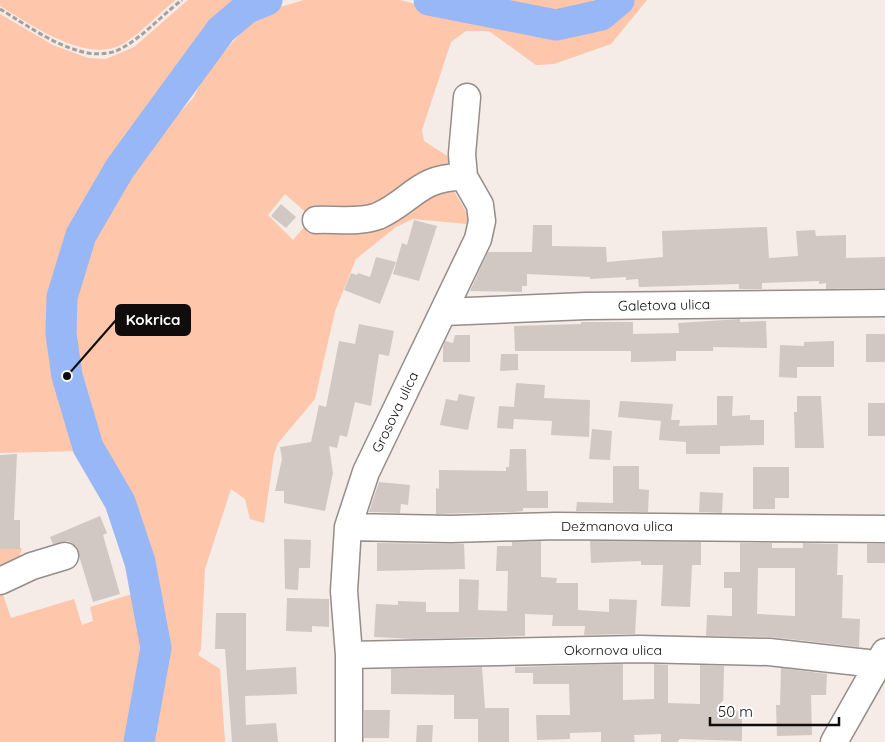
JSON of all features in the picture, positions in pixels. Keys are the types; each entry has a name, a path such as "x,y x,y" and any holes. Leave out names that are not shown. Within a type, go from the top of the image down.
{"street":[{"name":"Grosova ulica","path":"349,742 350,655 344,591 348,527 366,472 444,312 454,285 478,239 482,221 480,205 464,177 462,154 467,97"},
{"path":"316,220 375,217 390,209 420,187 441,179 464,177"},
{"name":"Galetova ulica","path":"444,312 586,306 885,303"},
{"name":"Dežmanova ulica","path":"348,527 451,529 586,526 885,529"},
{"path":"0,582 32,566 65,556"},
{"name":"Okornova ulica","path":"350,655 639,649 769,652 881,658"},
{"path":"834,742 881,658"}],"path":[{"path":"0,9 77,52 102,54 121,49 182,0"}],"shaded area":[{"path":"0,0 176,0 126,42 112,48 96,50 79,47 44,32 0,6"},
{"path":"188,0 241,0 236,2 209,33 184,69 144,118 133,142 80,216 68,243 60,272 54,334 56,365 70,424 82,451 0,453 0,14 53,45 88,58 106,59 134,47"},
{"path":"304,0 400,0 446,12 562,33 604,26 634,0 647,0 611,44 554,64 536,65 489,31 466,31 451,42 422,130 424,141 452,159 455,165 418,183 384,210 376,212 349,212 326,205 323,210 330,213 327,216 310,216 285,194 268,215 293,240 305,226 354,225 379,221 421,191 440,184 450,184 468,215 467,224 413,219 396,227 356,259 335,311 315,399 278,443 274,454 264,523 250,519 245,499 231,489 205,569 201,649 198,655 220,669 225,742 145,742 145,722 164,651 159,609 134,515 89,432 76,359 69,344 68,312 74,278 101,216 121,184 144,152 193,98 208,69 241,33 267,11"},
{"path":"460,0 602,0 583,11 549,17"},
{"path":"22,548 18,561 0,576 0,549"},
{"path":"0,586 11,618 74,599 82,625 93,621 90,607 135,593 146,662 135,722 134,742 0,742"}],"building":[{"path":"281,204 296,217 286,228 271,216"},
{"path":"414,220 437,226 419,281 393,274 402,243 407,245"},
{"path":"533,225 552,225 552,246 606,247 607,262 663,257 662,231 767,227 769,258 798,256 796,231 815,230 816,236 846,235 846,258 885,257 885,288 826,289 826,283 819,284 819,281 762,283 762,289 739,289 739,284 639,287 638,279 626,280 626,277 590,279 590,277 527,274 527,286 522,286 522,292 470,291 488,252 532,252"},
{"path":"376,257 396,262 380,304 344,290 351,273 370,277"},
{"path":"740,319 740,322 766,321 767,348 713,347 713,351 676,351 676,361 631,362 631,351 515,351 514,326 581,324 581,322 633,322 633,334 679,333 678,323"},
{"path":"359,324 394,331 389,356 379,354 371,406 355,402 347,437 340,435 337,448 329,446 333,473 325,511 284,503 284,491 275,491 282,459 280,447 311,442 319,405 326,407 339,341 355,344"},
{"path":"866,334 885,334 885,362 866,362"},
{"path":"455,335 470,335 470,362 443,362 445,341 453,343"},
{"path":"834,341 834,367 797,367 797,378 779,377 780,345 804,346 804,342"},
{"path":"501,354 518,354 518,370 500,371"},
{"path":"516,383 545,385 544,398 590,400 589,437 551,435 552,421 514,419 513,429 497,428 499,406 514,407"},
{"path":"459,394 475,397 468,430 440,425 446,399 457,401"},
{"path":"717,396 733,396 732,416 750,415 750,420 764,420 764,445 720,446 720,454 686,454 686,442 659,440 661,421 618,417 620,401 673,404 671,420 680,420 679,426 717,425"},
{"path":"797,396 821,396 824,448 795,448 794,412 797,412"},
{"path":"868,403 885,403 885,436 868,436"},
{"path":"592,429 612,431 610,460 589,459"},
{"path":"510,449 526,449 527,491 548,491 548,508 523,508 523,511 514,512 436,514 436,488 439,489 439,470 506,471 506,467 509,467"},
{"path":"17,454 14,520 20,520 20,549 0,549 0,455"},
{"path":"613,466 639,466 639,489 649,490 648,512 576,511 577,502 613,503"},
{"path":"753,467 789,467 789,498 775,498 775,509 753,509"},
{"path":"379,482 410,485 408,505 401,504 400,513 369,512"},
{"path":"700,492 723,493 722,513 699,512"},
{"path":"100,516 107,533 103,535 120,594 93,602 76,546 68,541 53,544 50,537"},
{"path":"284,539 311,540 310,568 299,568 298,590 285,589"},
{"path":"541,541 541,577 557,578 556,583 578,583 578,610 609,612 609,599 637,600 635,634 584,635 585,626 552,626 553,615 525,614 525,636 414,639 374,637 376,604 398,605 398,601 426,602 426,612 459,612 459,579 479,580 478,610 507,611 508,571 496,571 497,546 512,546 512,542"},
{"path":"590,541 701,542 701,565 692,565 690,607 661,606 663,565 641,565 641,561 591,563"},
{"path":"377,543 464,544 465,569 377,571"},
{"path":"740,543 772,543 772,548 803,548 803,543 838,544 837,575 843,575 842,618 860,619 859,647 771,637 706,636 707,615 732,616 732,588 724,588 724,572 740,572","holes":["758,568 795,568 795,616 757,614"]},
{"path":"867,544 885,544 885,563 867,563"},
{"path":"287,598 329,599 329,627 312,626 312,632 286,631"},
{"path":"216,613 246,613 246,670 296,667 297,694 245,696 246,725 276,723 278,742 232,742 225,649 215,649"},
{"path":"623,664 623,700 654,699 654,664 668,665 668,703 700,704 700,665 724,666 723,711 742,711 742,741 680,739 677,742 661,742 661,734 634,735 635,742 601,742 601,732 570,733 570,739 537,740 536,715 570,715 569,684 533,684 533,673 515,673 515,667"},
{"path":"482,667 485,708 509,708 509,742 478,742 478,719 454,719 454,695 391,694 391,669"},
{"path":"781,668 827,674 826,695 811,695 812,735 777,736 776,705 780,705"},
{"path":"364,710 390,710 389,738 364,738"},
{"path":"417,725 433,725 432,742 416,742"}],"waterway":[{"path":"139,742 156,648 140,562 120,502 88,447 67,376 61,334 62,297 81,235 120,168 221,30 247,8 267,0"},
{"path":"429,0 556,25 601,15 619,0"}],"place":[{"name":"Kokrica","path":"67,376"}]}
